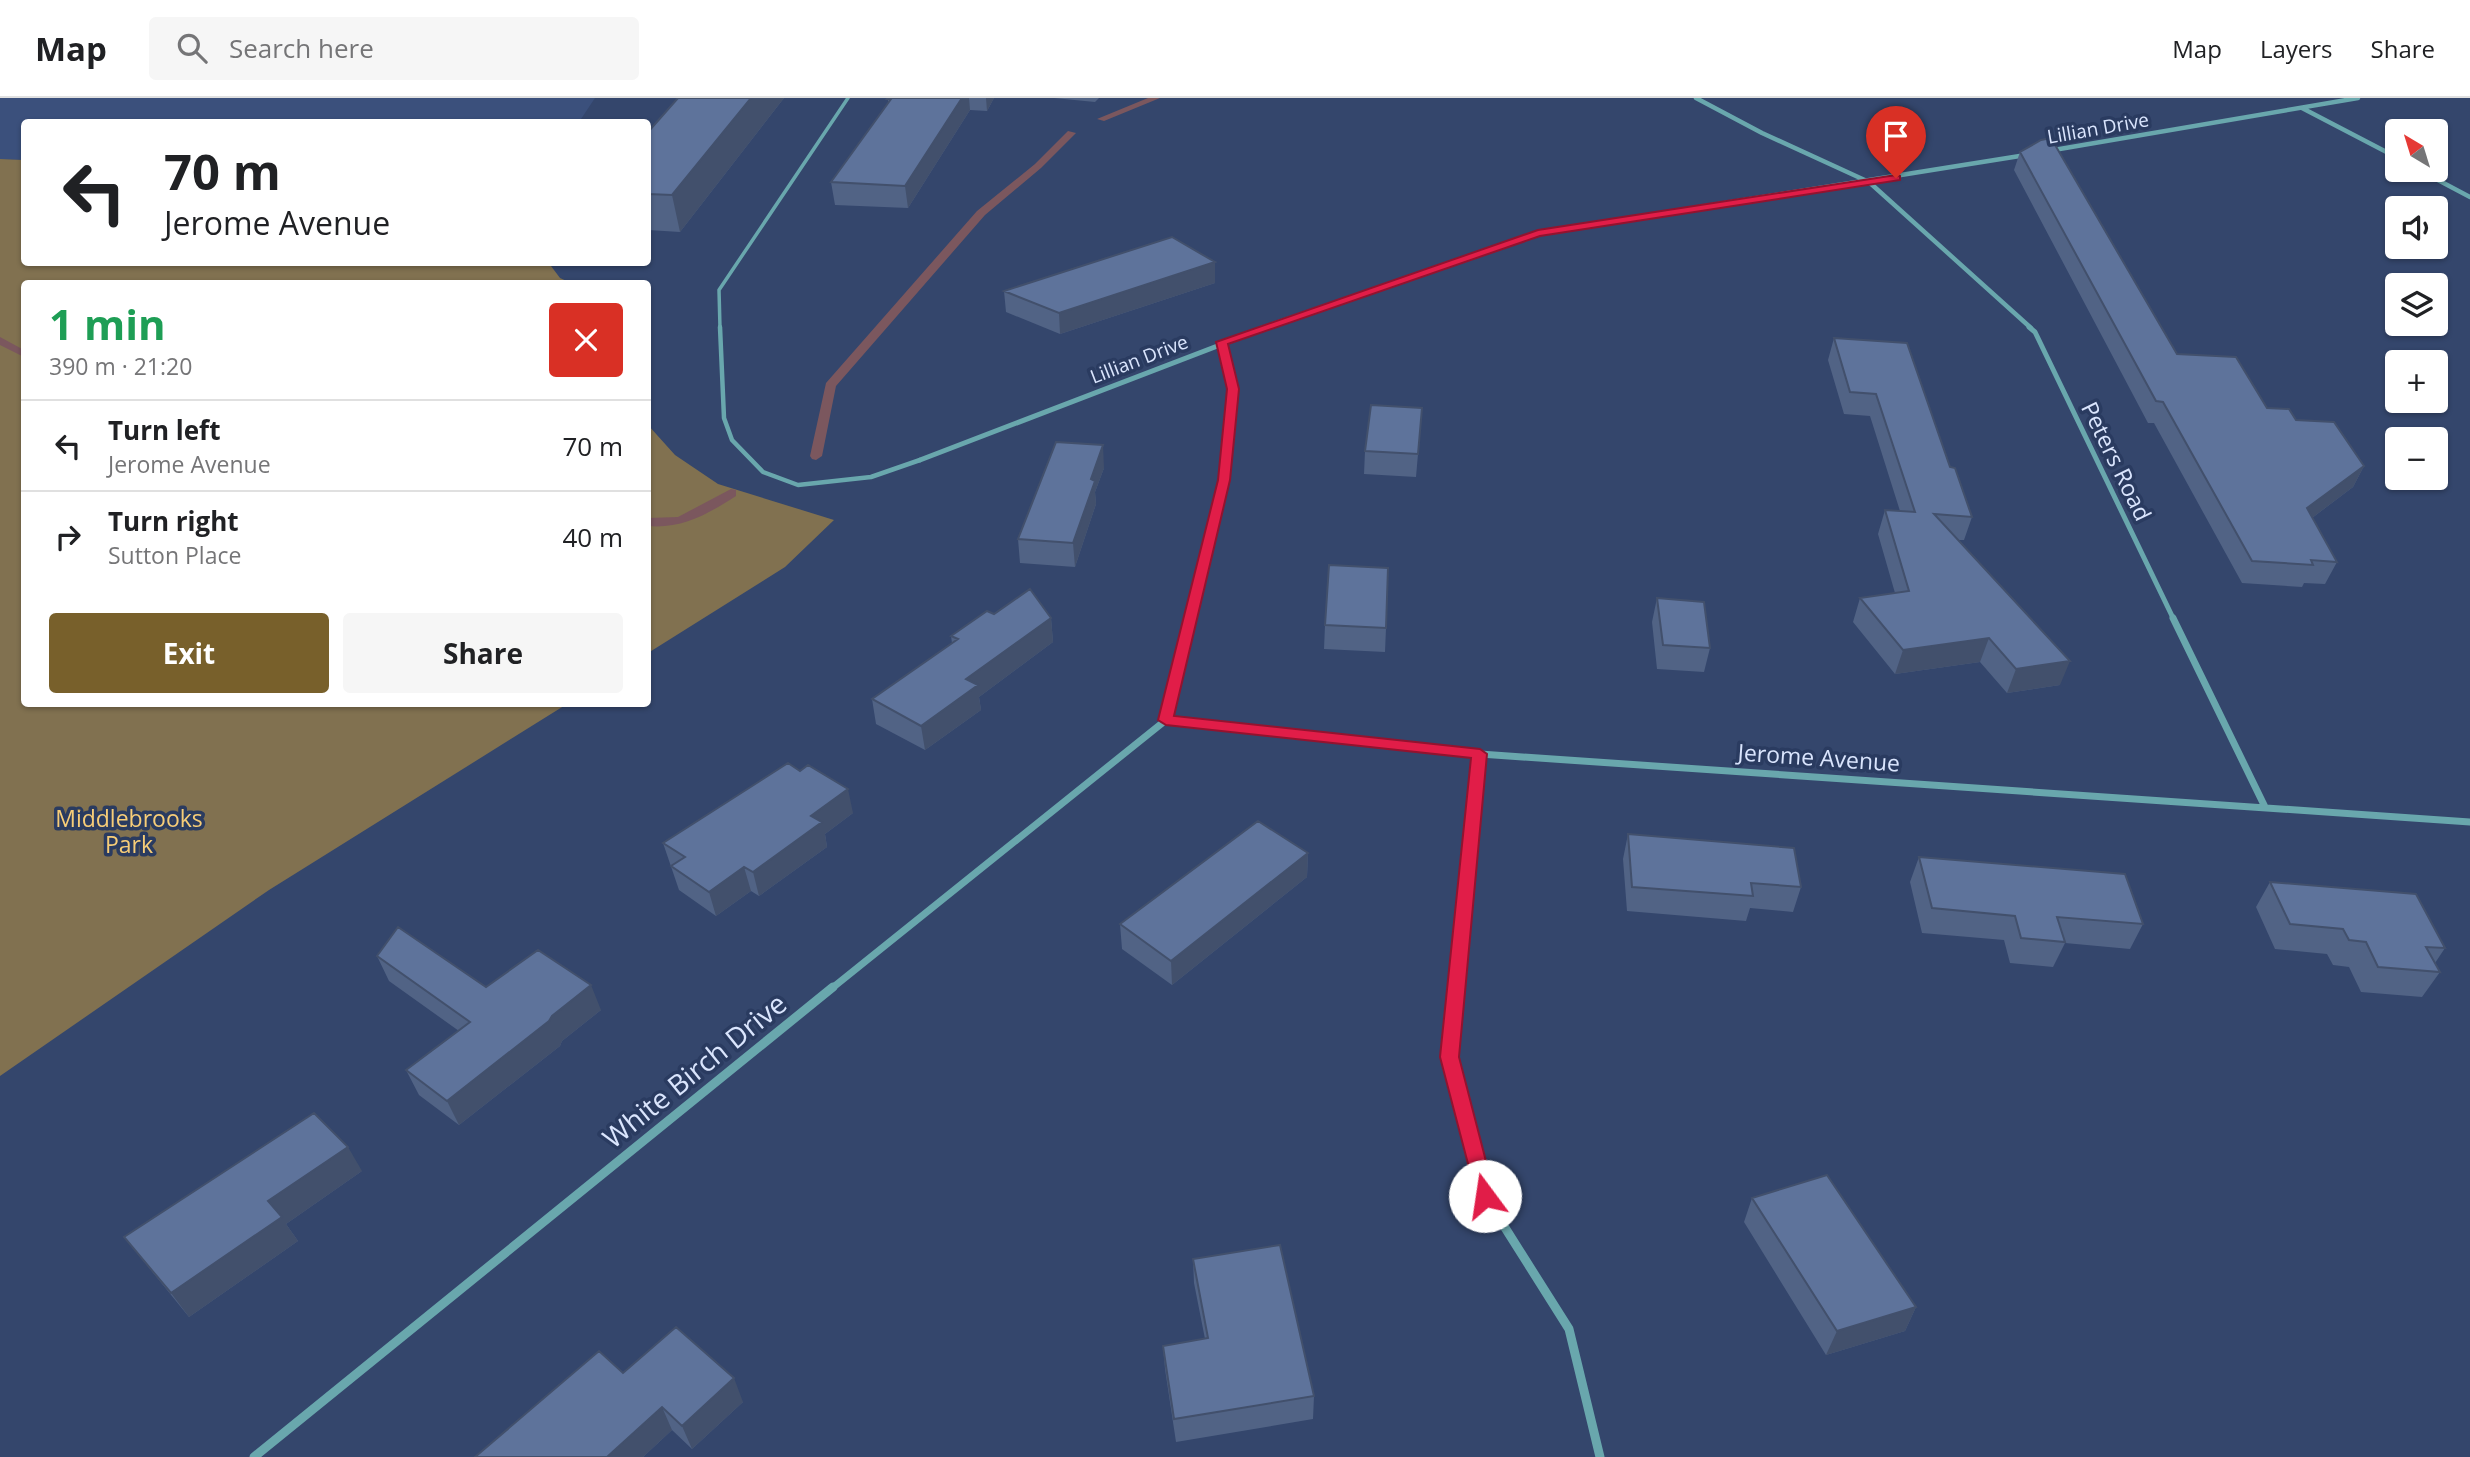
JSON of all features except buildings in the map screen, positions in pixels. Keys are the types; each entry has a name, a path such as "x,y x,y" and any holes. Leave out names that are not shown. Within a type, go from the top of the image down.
{"street":[{"name":"Peters Road","path":"1696,98 1869,182 2035,332 2265,807"},
{"name":"Lillian Drive","path":"2045,152 2358,98"},
{"path":"2301,107 2385,151"},
{"name":"Lillian Drive","path":"920,460 1222,342 1538,233 2031,154"},
{"path":"2442,182 2470,197"},
{"path":"1166,720 1224,480 1233,389 1222,342"},
{"name":"Jerome Avenue","path":"1166,720 1480,754 2470,822"},
{"name":"White Birch Drive","path":"254,1457 478,1273 1166,720"},
{"path":"1480,754 1450,1057 1485,1196 1569,1329 1600,1457"}],"lane":[{"path":"848,98 719,290 724,418 732,440 763,472 797,485 871,477 920,460"}],"shaded area":[{"path":"0,98 595,98 581,119 21,119 21,160 0,159"}],"green space":[{"name":"Middlebrooks Park","path":"0,159 21,160 21,266 551,266 564,280 21,280 21,707 562,707 269,890 0,1076"},
{"path":"651,428 675,455 718,484 834,520 785,567 651,651"}],"waterway":[{"path":"1101,119 1156,98"},
{"path":"816,456 830,385 981,213 1038,166 1071,133"},
{"path":"0,340 21,352"},
{"path":"651,522 671,522 692,516 731,493"}],"route":[{"path":"1485,1196 1450,1057 1480,754 1166,720 1224,480 1233,389 1222,342 1538,233 1896,178"}]}
